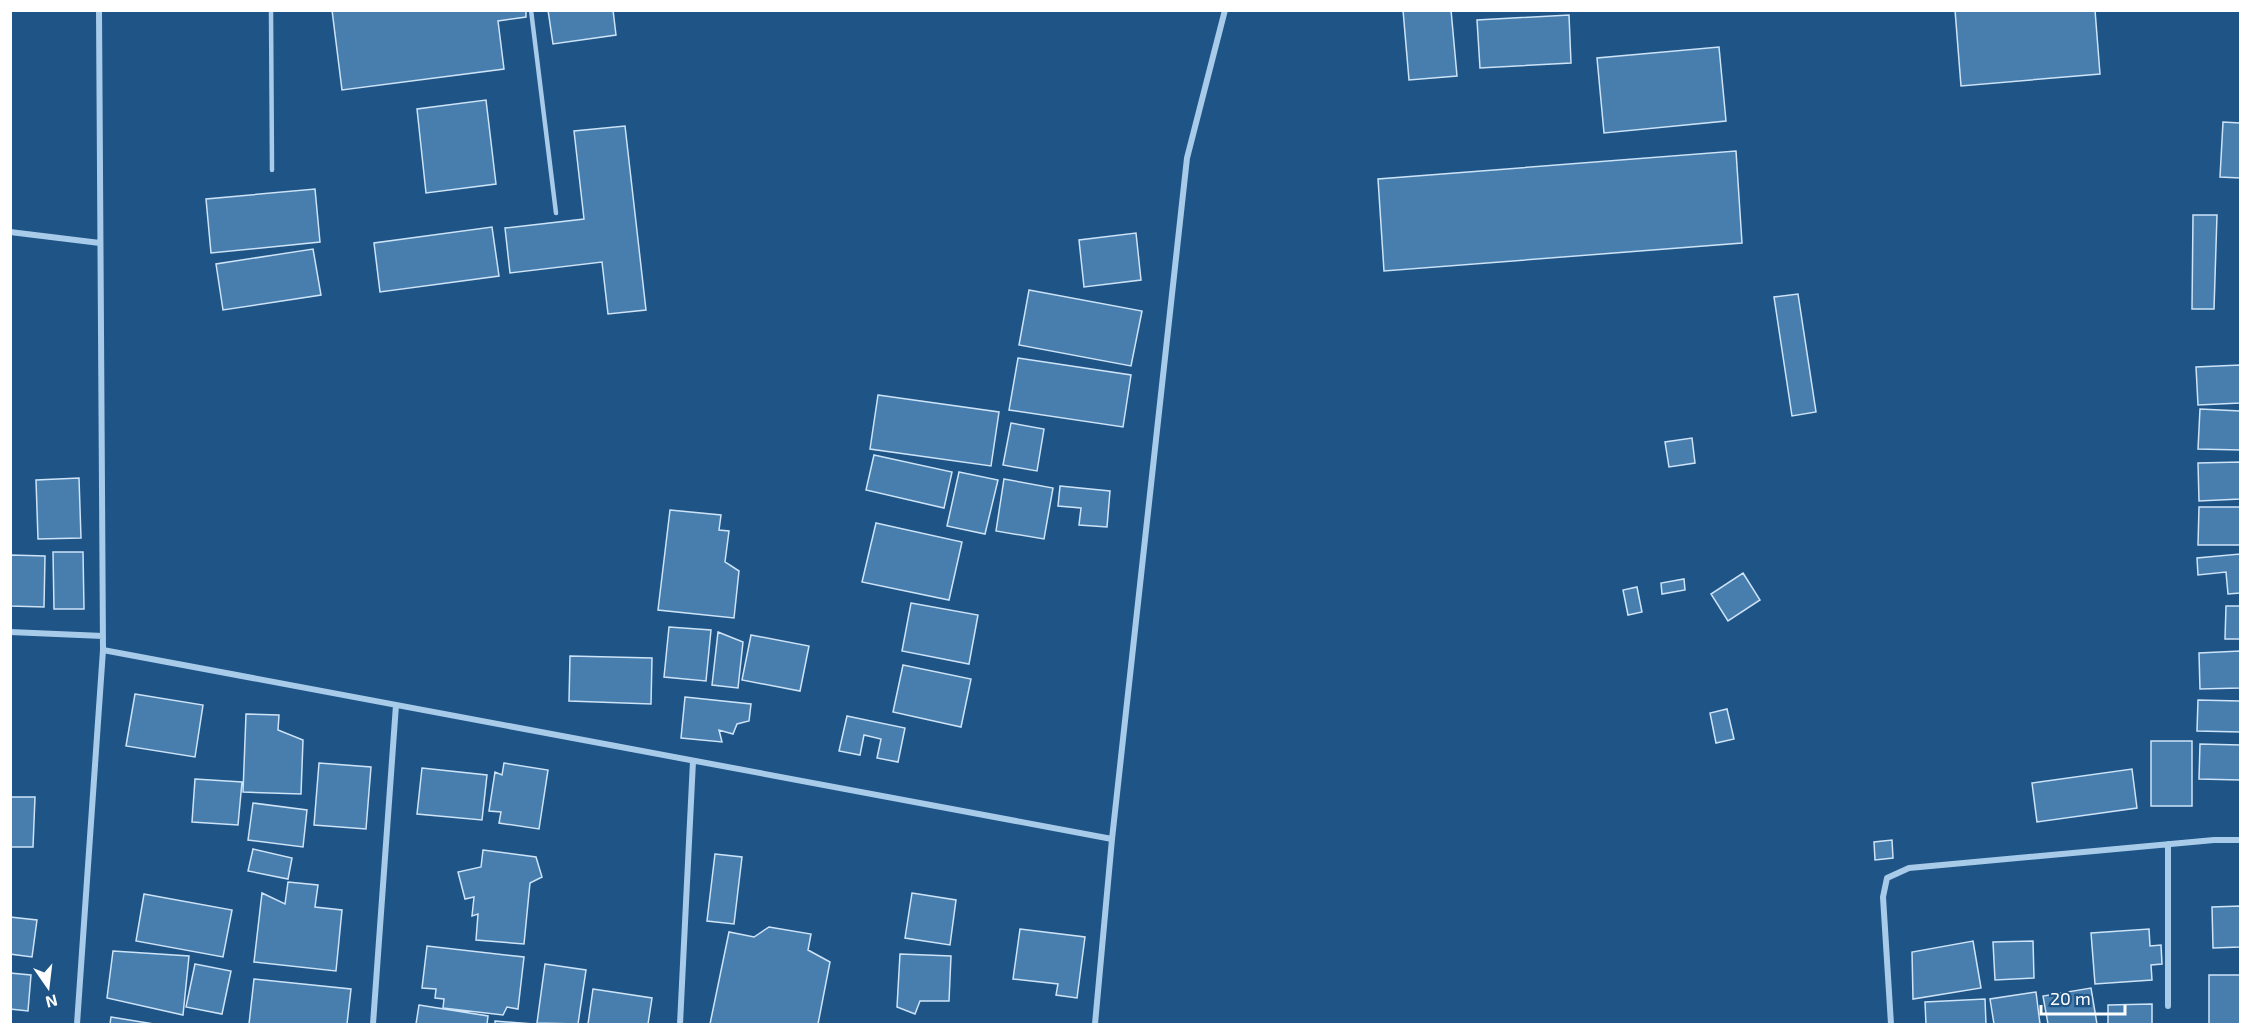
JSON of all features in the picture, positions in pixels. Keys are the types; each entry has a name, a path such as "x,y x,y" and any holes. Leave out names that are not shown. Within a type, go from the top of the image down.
{"street":[{"path":"78,1024 103,650 99,10"},
{"path":"1095,1024 1112,839 1187,158 1225,10"},
{"path":"10,232 100,243"},
{"path":"10,633 103,636"},
{"path":"103,650 1112,839"},
{"path":"373,1024 396,705"},
{"path":"680,1024 693,761"},
{"path":"1891,1024 1883,897 1887,878 1909,868 2168,844 2241,840"},
{"path":"2168,844 2168,1006"}],"lane":[{"path":"271,10 272,170"},
{"path":"531,10 556,213"}],"building":[{"path":"332,10 526,10 526,17 498,21 504,69 342,90"},
{"path":"548,10 613,10 616,35 553,44"},
{"path":"1403,10 1451,10 1457,76 1409,80"},
{"path":"1955,10 2095,10 2100,74 1961,86"},
{"path":"1569,15 1571,63 1480,68 1477,20"},
{"path":"1719,47 1726,121 1604,133 1597,58"},
{"path":"486,100 496,184 426,193 417,109"},
{"path":"2223,122 2240,123 2240,178 2220,177"},
{"path":"625,126 646,310 608,314 602,262 510,273 505,228 584,219 574,131"},
{"path":"1736,151 1742,243 1384,271 1378,179"},
{"path":"315,189 320,242 211,253 206,199"},
{"path":"2193,215 2217,215 2214,309 2192,309"},
{"path":"492,227 499,276 380,292 374,243"},
{"path":"1136,233 1141,280 1084,287 1079,240"},
{"path":"313,249 321,295 223,310 216,264"},
{"path":"1029,290 1142,311 1131,366 1019,345"},
{"path":"1798,294 1816,412 1792,416 1774,297"},
{"path":"1018,358 1131,375 1123,427 1009,410"},
{"path":"2240,365 2240,403 2198,405 2196,367"},
{"path":"878,395 999,412 991,466 870,449"},
{"path":"2200,409 2240,411 2240,450 2198,449"},
{"path":"1011,423 1044,429 1037,471 1003,465"},
{"path":"1692,438 1695,463 1669,467 1665,442"},
{"path":"874,455 952,472 944,508 866,490"},
{"path":"2240,462 2240,499 2199,501 2198,463"},
{"path":"959,472 998,480 985,534 947,526"},
{"path":"79,478 81,538 38,539 36,480"},
{"path":"1004,479 1053,488 1044,539 996,531"},
{"path":"1060,486 1110,491 1107,527 1079,525 1081,508 1058,506"},
{"path":"2199,507 2240,507 2240,545 2198,545"},
{"path":"670,510 721,515 719,530 729,531 725,562 739,571 734,618 658,610"},
{"path":"876,523 962,542 949,600 862,582"},
{"path":"53,552 83,552 84,609 54,609"},
{"path":"2240,554 2240,593 2228,594 2226,572 2198,575 2197,558"},
{"path":"10,555 45,556 44,607 10,606"},
{"path":"1743,573 1760,600 1728,621 1711,594"},
{"path":"1684,579 1685,590 1662,594 1661,583"},
{"path":"1637,587 1642,612 1628,615 1623,590"},
{"path":"911,603 978,615 969,664 902,651"},
{"path":"2226,606 2240,606 2240,639 2225,639"},
{"path":"669,627 711,630 706,681 664,677"},
{"path":"718,632 743,642 738,688 712,685"},
{"path":"751,635 809,646 800,691 742,680"},
{"path":"2240,651 2240,688 2200,689 2199,653"},
{"path":"570,656 652,658 651,704 569,701"},
{"path":"903,665 971,679 961,727 893,712"},
{"path":"135,694 203,705 195,757 126,746"},
{"path":"685,697 751,704 749,721 737,724 733,734 719,730 722,742 681,738"},
{"path":"2198,700 2240,701 2240,732 2197,731"},
{"path":"1727,709 1734,739 1716,743 1710,713"},
{"path":"246,714 279,715 278,730 303,740 301,794 243,792"},
{"path":"847,716 905,728 898,762 877,758 881,739 864,735 860,755 839,751"},
{"path":"2151,741 2192,741 2192,806 2151,806"},
{"path":"2200,744 2240,745 2240,780 2199,779"},
{"path":"319,763 371,767 366,829 314,825"},
{"path":"504,763 548,770 539,829 499,823 501,812 489,811 495,772 502,775"},
{"path":"422,768 487,775 482,820 417,814"},
{"path":"2132,769 2137,808 2037,822 2032,783"},
{"path":"195,779 242,782 238,825 192,822"},
{"path":"10,797 35,797 33,847 10,847"},
{"path":"253,803 307,810 303,847 248,840"},
{"path":"1892,840 1893,858 1875,860 1874,842"},
{"path":"253,849 292,858 288,879 248,871"},
{"path":"483,850 536,857 542,877 530,883 524,944 476,940 478,914 472,916 474,897 465,899 458,872 481,867"},
{"path":"715,854 742,857 734,924 707,921"},
{"path":"288,882 318,885 315,907 342,910 336,971 254,962 262,893 285,904"},
{"path":"912,893 956,900 950,945 905,938"},
{"path":"144,894 232,910 223,957 136,941"},
{"path":"2240,906 2240,947 2213,948 2212,907"},
{"path":"10,917 37,920 32,957 10,954"},
{"path":"769,927 811,934 808,950 830,962 818,1024 710,1024 729,932 754,937"},
{"path":"1020,929 1085,937 1077,998 1056,995 1058,984 1013,979"},
{"path":"2149,929 2150,946 2161,945 2162,964 2151,965 2152,980 2095,984 2091,933"},
{"path":"1973,941 1981,988 1913,999 1912,952"},
{"path":"2033,941 2034,978 1995,980 1993,942"},
{"path":"427,946 524,957 518,1009 507,1007 503,1015 443,1008 444,999 435,998 436,989 422,988"},
{"path":"113,951 189,956 183,1015 107,998"},
{"path":"900,954 951,956 949,1001 920,1001 915,1014 897,1007"},
{"path":"195,964 231,971 222,1014 186,1007"},
{"path":"545,964 586,970 578,1024 537,1023"},
{"path":"10,973 31,975 28,1011 10,1009"},
{"path":"2209,975 2240,975 2240,1024 2209,1024"},
{"path":"254,979 351,989 347,1024 249,1024"},
{"path":"2091,988 2097,1024 2048,1024 2043,996"},
{"path":"593,989 652,998 648,1024 588,1024"},
{"path":"2036,992 2040,1024 1994,1024 1990,999"},
{"path":"1985,999 1986,1024 1926,1024 1925,1002"},
{"path":"2152,1004 2152,1024 2108,1024 2108,1005"},
{"path":"419,1005 488,1016 487,1024 416,1024"},
{"path":"111,1017 154,1024 110,1024"},
{"path":"495,1021 534,1024 495,1024"}]}
